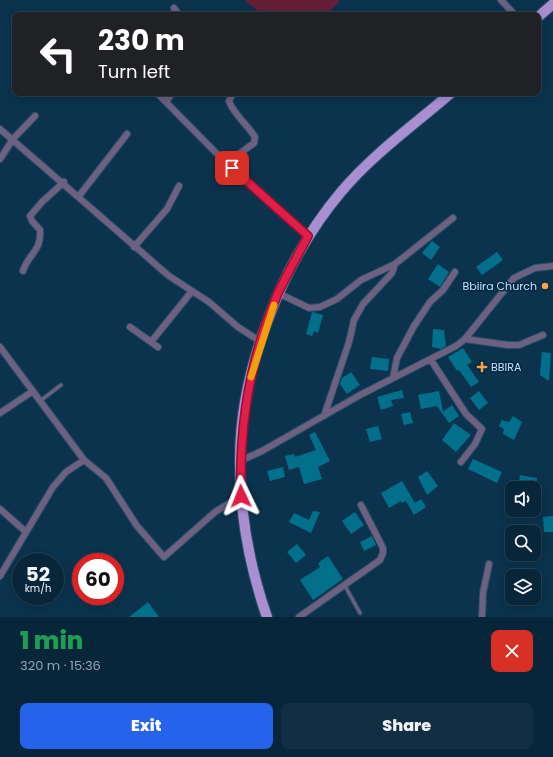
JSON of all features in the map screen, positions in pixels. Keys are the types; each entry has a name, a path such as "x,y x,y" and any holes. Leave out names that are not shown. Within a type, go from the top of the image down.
{"main road":[{"path":"541,14 553,4"},
{"path":"267,617 250,556 241,496 240,461 251,375 261,342 278,293 308,236 341,192 368,165 448,96"}],"street":[{"path":"501,0 512,12"},
{"path":"174,8 176,12"},
{"path":"160,96 227,163 308,236"},
{"path":"166,102 170,96"},
{"path":"227,163 254,143 255,137 250,129 231,109 229,101 232,96"},
{"path":"0,159 13,139 35,116"},
{"path":"0,129 64,182 134,247 169,276 209,302 238,327 261,342"},
{"path":"79,196 127,134"},
{"path":"22,271 38,250 41,238 40,230 32,221 30,216 42,202 64,182"},
{"path":"134,247 167,209 179,186"},
{"path":"278,293 309,308 320,307 337,299 360,280 395,264 453,218"},
{"path":"324,416 349,342 354,320 363,304 392,273 395,264"},
{"path":"240,461 262,451 393,378 431,360 465,339 514,278 535,268 553,266"},
{"path":"393,378 397,358 414,326 430,302 443,290 455,272"},
{"path":"151,342 192,291"},
{"path":"130,327 158,348"},
{"path":"465,339 508,346 519,345 543,334"},
{"path":"0,347 84,460 106,478 137,526 164,557 214,512 241,496"},
{"path":"431,360 466,414 482,429 475,444 461,462"},
{"path":"0,413 33,391"},
{"path":"0,576 53,487 66,472 84,460"},
{"path":"299,617 380,560 383,553 381,542 361,505"},
{"path":"0,509 26,532"},
{"path":"482,617 483,593 488,564"}],"lane":[{"path":"40,401 61,385"},
{"path":"345,586 360,613"}],"shaded area":[{"path":"245,0 340,0 330,12 259,12"}],"building":[{"path":"432,241 440,247 431,260 422,253"},
{"path":"497,252 503,260 482,275 476,267"},
{"path":"438,264 449,272 440,287 428,279"},
{"path":"312,312 323,315 318,333 314,331 312,336 306,334"},
{"path":"433,329 444,330 446,346 441,349 432,347"},
{"path":"463,348 472,362 467,365 479,382 471,387 459,370 457,371 448,357"},
{"path":"542,352 551,353 549,381 540,375"},
{"path":"372,357 389,359 388,371 370,369"},
{"path":"351,372 360,385 347,394 340,384 342,378"},
{"path":"402,390 404,398 391,400 393,406 381,410 377,397"},
{"path":"439,391 443,412 452,405 459,416 449,423 437,406 421,409 418,395"},
{"path":"479,391 488,403 479,410 470,398"},
{"path":"410,412 413,423 404,425 401,414"},
{"path":"513,416 522,422 514,440 503,434 504,429 499,426 502,420 509,422"},
{"path":"454,423 471,435 456,452 442,440"},
{"path":"378,426 382,439 370,442 366,429"},
{"path":"315,432 330,461 318,467 322,479 304,484 299,467 289,470 285,456 294,454 295,457 316,450 309,435"},
{"path":"473,459 502,472 497,483 468,469"},
{"path":"283,467 285,477 270,481 267,471"},
{"path":"427,471 438,486 427,495 418,477"},
{"path":"520,475 537,478 537,481 519,481"},
{"path":"402,481 415,503 421,499 426,507 414,515 406,501 402,503 401,501 389,508 381,493"},
{"path":"313,511 320,512 311,533 289,522 294,513 309,520"},
{"path":"355,512 364,525 351,534 342,521"},
{"path":"553,516 553,532 544,532 543,517"},
{"path":"372,536 376,545 364,551 360,542"},
{"path":"297,544 306,555 296,563 287,552"},
{"path":"328,556 343,579 313,600 300,580 320,567 318,563"},
{"path":"148,602 159,617 129,617"}],"slow traffic":[{"path":"251,377 274,305"}],"place":[{"name":"Bbiira Church","path":"545,286"},
{"name":"BBIRA","path":"482,367"}],"route":[{"path":"232,168 308,236 278,293 251,375 244,413 240,461 241,496"}]}
